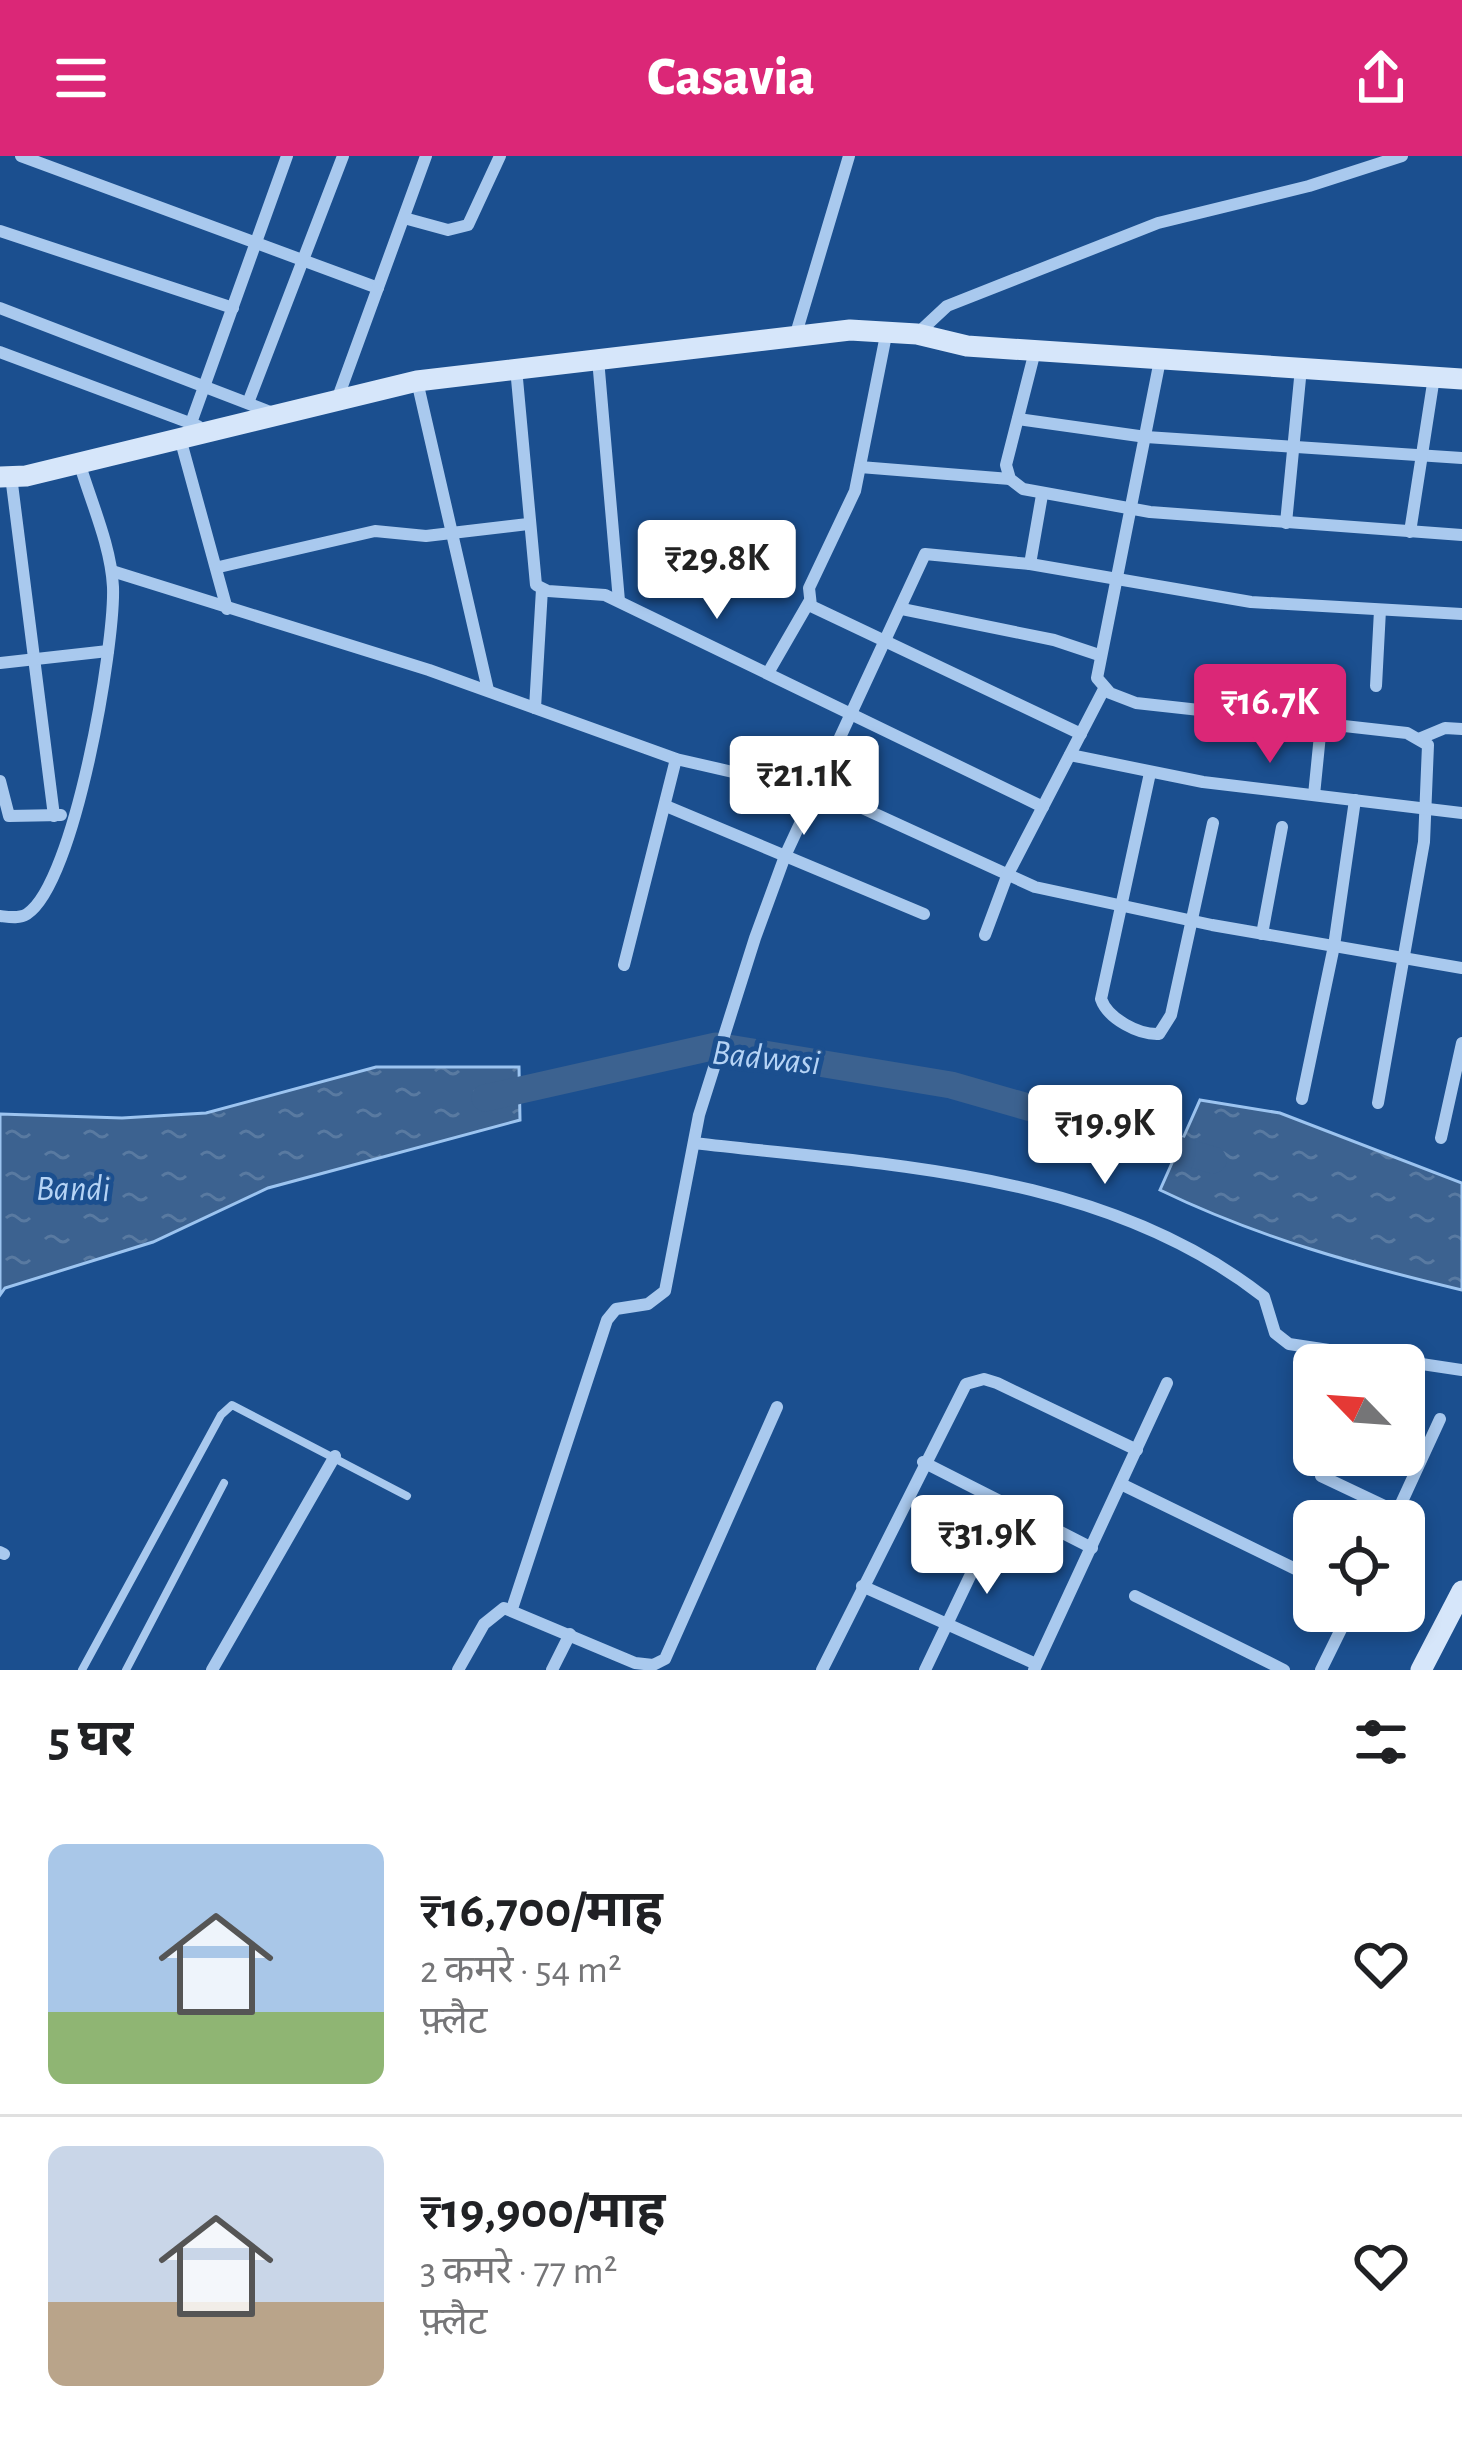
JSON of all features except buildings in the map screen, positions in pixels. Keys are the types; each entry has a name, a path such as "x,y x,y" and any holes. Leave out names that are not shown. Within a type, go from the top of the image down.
{"street":[{"path":"21,156 378,288"},
{"path":"227,609 194,430 205,386 286,159 271,156"},
{"path":"248,403 344,156"},
{"path":"337,400 426,156"},
{"path":"404,218 448,230 468,225 500,156"},
{"path":"795,339 848,156"},
{"path":"917,334 947,306 1157,224 1309,186 1402,156"},
{"path":"0,231 232,308"},
{"path":"0,308 276,414"},
{"path":"768,673 809,602 809,588 850,505 887,330"},
{"path":"54,816 6,477 417,381 887,330 967,346 1462,379"},
{"path":"1010,479 1006,466 1035,351"},
{"path":"0,352 194,430"},
{"path":"598,359 619,601"},
{"path":"1160,360 1096,673 1105,689 1155,706 1421,738 1445,728 1462,729"},
{"path":"516,368 533,580 542,589 593,592 619,601 1043,806"},
{"path":"1286,523 1298,445 1301,368"},
{"path":"1410,532 1434,377"},
{"path":"417,381 488,690"},
{"path":"1018,418 1147,436 1462,458"},
{"path":"0,916 27,914 39,901 74,814 109,650 112,571 79,462"},
{"path":"860,467 1010,479 1042,495 1131,508 1462,535"},
{"path":"1030,564 1042,495"},
{"path":"219,567 375,531 454,533 528,524"},
{"path":"512,1609 607,1320 622,1306 653,1302 668,1281 699,1115 744,972 785,856 888,642 921,558 930,552 1030,564 1251,602 1462,614"},
{"path":"112,571 488,690 676,759 737,773 753,758 1007,876 1195,922 1462,968"},
{"path":"535,708 542,589"},
{"path":"809,602 1081,734"},
{"path":"902,609 1054,640 1099,656"},
{"path":"1376,686 1380,610"},
{"path":"0,663 109,650"},
{"path":"985,935 1007,876 1105,689"},
{"path":"1314,795 1321,725"},
{"path":"1378,1103 1429,808 1431,758 1421,738"},
{"path":"1070,755 1150,773 1462,813"},
{"path":"624,965 676,759"},
{"path":"1150,773 1101,999 1112,1016 1147,1034 1159,1034 1168,1024 1195,922 1213,823"},
{"path":"0,781 9,816 74,814"},
{"path":"1302,1099 1334,946 1354,800"},
{"path":"666,806 924,914"},
{"path":"1262,934 1282,827"},
{"path":"1441,1138 1462,1043"},
{"path":"694,1143 1030,1186 1200,1256 1264,1297 1275,1334 1289,1344 1462,1370"},
{"path":"822,1670 958,1393 973,1380 997,1383 1137,1450"},
{"path":"862,1586 1035,1667 1168,1383"},
{"path":"458,1670 493,1613 512,1609 635,1663 653,1665 664,1659 777,1407"},
{"path":"1402,1500 1440,1419"},
{"path":"212,1670 334,1456"},
{"path":"923,1462 1092,1548"},
{"path":"1321,1476 1365,1500"},
{"path":"1123,1485 1293,1568"},
{"path":"925,1670 1005,1503"},
{"path":"1421,1670 1462,1591"},
{"path":"1135,1596 1284,1670"},
{"path":"1321,1670 1340,1632"},
{"path":"552,1670 570,1634"}],"lane":[{"path":"82,1670 226,1408 240,1405 406,1496"},
{"path":"126,1670 224,1483"}],"water":[{"name":"Bandi","path":"376,1067 519,1067 520,1120 268,1188 153,1242 5,1288 0,1295 0,1114 122,1118 206,1113"},
{"path":"1200,1100 1280,1113 1462,1183 1462,1290 1308,1248 1160,1190"}],"waterway":[{"name":"Badwasi","path":"485,1098 716,1046 951,1085 1213,1160"}]}
